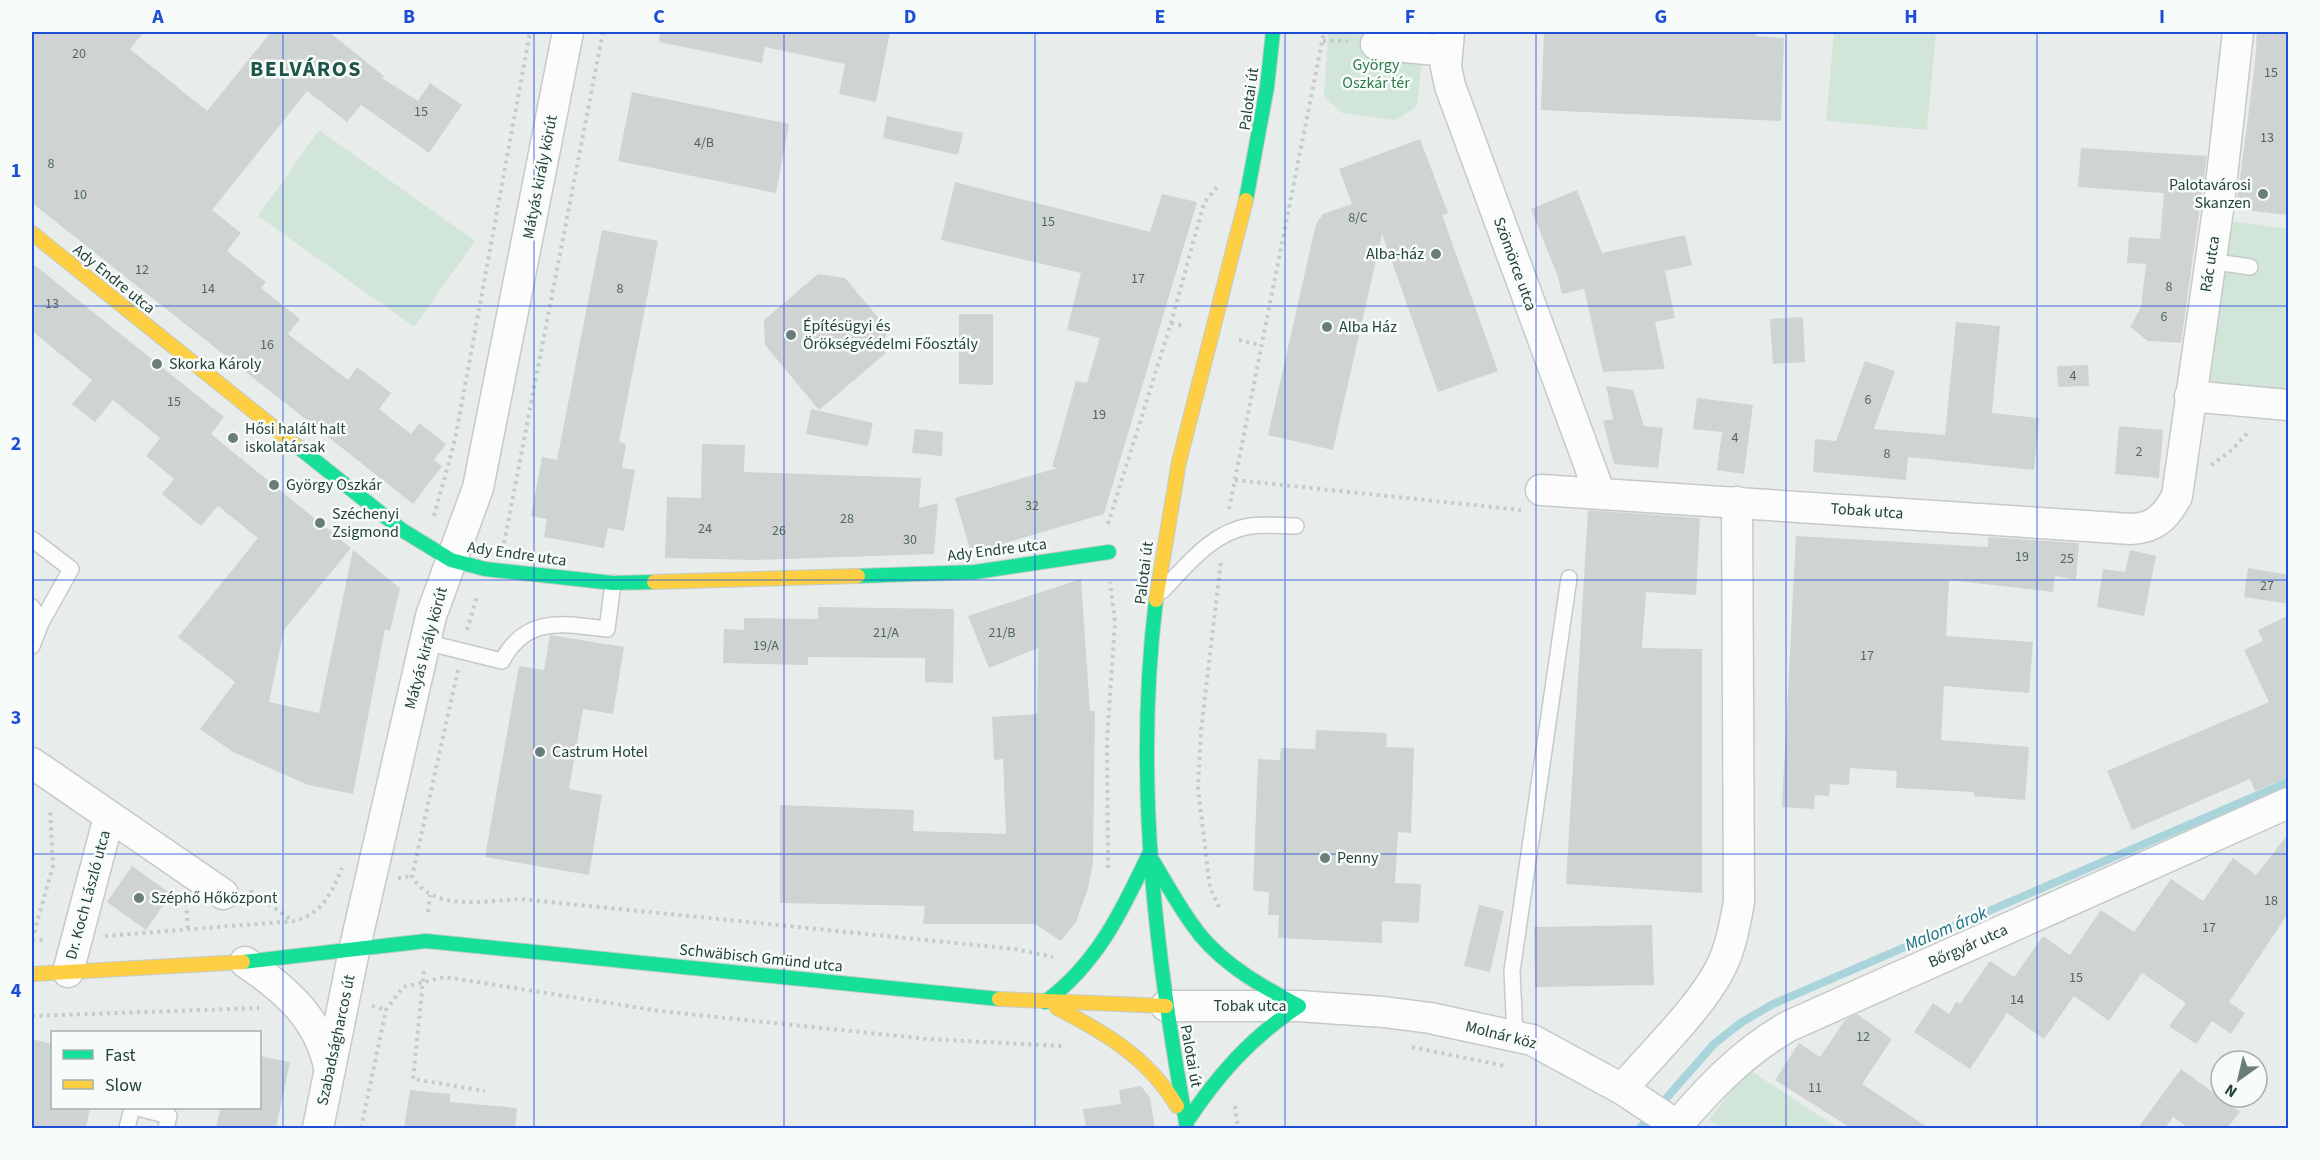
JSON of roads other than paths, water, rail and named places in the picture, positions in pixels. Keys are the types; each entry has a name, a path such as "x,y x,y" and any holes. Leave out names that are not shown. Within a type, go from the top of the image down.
{"main road":[{"name":"Palotai út","path":"1186,1126 1166,1006 1149,854 1147,714 1158,596 1179,463 1242,221 1261,133 1273,32"},
{"name":"Ady Endre utca","path":"32,233 402,530 451,560 485,569 613,583 975,572 1109,552"},
{"path":"1149,854 1115,926 1101,949 1066,988 1045,1002 1119,1040 1152,1067 1169,1090 1186,1126"},
{"path":"1149,854 1200,935 1251,981 1299,1006"},
{"name":"Schwäbisch Gmünd utca","path":"354,951 426,941 977,998 1166,1006"},
{"path":"32,974 245,962 354,951"},
{"path":"1186,1126 1215,1078 1232,1059 1269,1024 1299,1006"}],"street":[{"name":"Mátyás király körút","path":"354,951 425,642 451,560 478,488 568,32"},
{"name":"Rác utca","path":"2178,490 2210,261 2238,32"},
{"path":"1361,43 1448,41"},
{"name":"Szömörce utca","path":"1448,41 1450,86 1599,494"},
{"path":"2190,396 2282,404"},
{"name":"Tobak utca","path":"1533,500 1599,494 2131,529 2146,528 2159,521 2169,512 2178,490"},
{"path":"1661,1116 1705,990 1722,966 1732,938 1738,902 1737,502"},
{"name":"Dr. Koch László utca","path":"35,769 223,894"},
{"name":"Bőrgyár utca","path":"1661,1116 1761,1042 1789,1026 2289,803"},
{"name":"Dr. Koch László utca","path":"68,972 109,817"},
{"name":"Szabadságharcos út","path":"318,1128 354,951"},
{"path":"245,962 285,990 299,1005 319,1035 330,1070"},
{"name":"Tobak utca","path":"1166,1006 1299,1006"},
{"name":"Molnár köz","path":"1299,1006 1384,1011 1430,1018 1513,1051 1532,1040 1573,1060 1661,1116"}],"lane":[{"path":"2210,261 2250,267"},
{"path":"1158,596 1202,550 1225,535 1252,525 1296,526"},
{"path":"32,539 71,568 41,623 32,646"},
{"path":"1513,1051 1512,970 1569,578"},
{"path":"425,642 502,661 516,640 543,625 607,629 613,583"},
{"path":"32,608 41,623"},
{"path":"127,1128 132,1109"},
{"path":"145,1109 169,1116 166,1128"}],"waterway":[{"name":"Malom árok","path":"1640,1128 1714,1044 1742,1022 1773,1004 2288,782"}],"place":[{"name":"Palotavárosi Skanzen","path":"2263,194"},
{"name":"Alba-ház","path":"1436,254"},
{"name":"Alba Ház","path":"1327,327"},
{"name":"Építésügyi és Örökségvédelmi Főosztály","path":"791,335"},
{"name":"Skorka Károly","path":"157,364"},
{"name":"Hősi halált halt iskolatársak","path":"233,438"},
{"name":"György Oszkár","path":"274,485"},
{"name":"Széchenyi Zsigmond","path":"320,523"},
{"name":"Castrum Hotel","path":"540,752"},
{"name":"Penny","path":"1325,858"},
{"name":"Széphő Hőközpont","path":"139,898"}],"district":[{"name":"BELVÁROS","path":"306,69"}],"park label":[{"name":"György Oszkár tér","path":"1376,74"}]}
